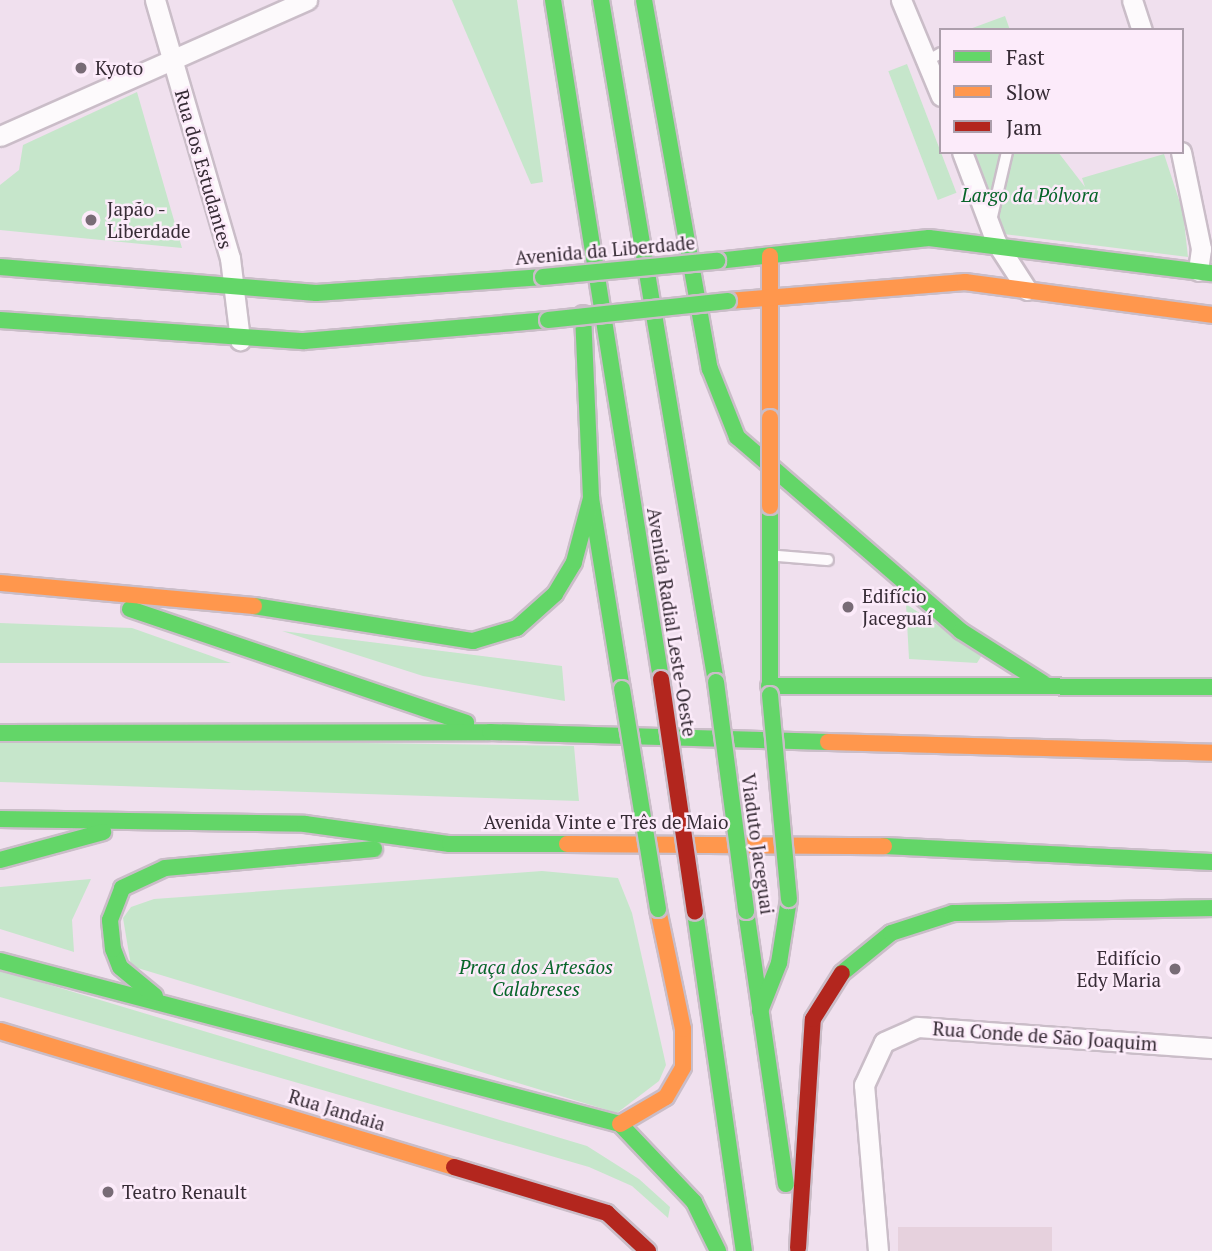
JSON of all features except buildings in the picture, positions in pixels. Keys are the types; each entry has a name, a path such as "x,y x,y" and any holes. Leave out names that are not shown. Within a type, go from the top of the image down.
{"main road":[{"name":"Avenida Radial Leste-Oeste","path":"553,0 661,679 744,1251"},
{"name":"Avenida Radial Leste-Oeste","path":"601,0 716,682"},
{"path":"644,0 710,369 737,437 961,631 1043,683"},
{"path":"582,187 591,498 658,909 682,1029 683,1067 666,1097 620,1124"},
{"name":"Avenida da Liberdade","path":"0,267 235,291 316,293 543,277 929,238 993,234 1205,272"},
{"path":"770,256 769,691 789,899 779,963 760,1012 798,1250"},
{"path":"0,320 240,340 304,341 770,297 965,282 1212,315"},
{"path":"0,583 205,598 473,641 517,628 555,594 574,562 591,498"},
{"path":"54,588 211,632 490,732"},
{"name":"Viaduto Jaceguai","path":"716,682 760,1012"},
{"path":"769,691 999,689 1043,683 1212,687"},
{"path":"0,733 490,732 1212,753"},
{"name":"Avenida Vinte e Três de Maio","path":"0,819 305,824 450,844 841,844 1212,862"},
{"path":"0,860 144,821"},
{"path":"158,999 120,967 110,934 112,902 140,876 275,857 450,844"},
{"path":"798,1250 813,1019 836,979 864,952 891,933 953,913 1212,908"},
{"path":"0,961 158,999 620,1124 694,1202 718,1251"},
{"name":"Rua Jandaia","path":"0,1031 607,1213 648,1251"}],"street":[{"name":"Rua dos Estudantes","path":"155,0 235,291 240,340"},
{"path":"0,136 171,57 307,0"},
{"path":"901,0 934,57 939,85"},
{"path":"1132,0 1141,28"},
{"path":"963,154 993,234 1027,290"},
{"path":"1181,154 1205,272"},
{"name":"Rua Conde de São Joaquim","path":"878,1251 864,1085 884,1042 917,1027 1212,1048"}],"lane":[{"path":"993,234 1007,154"},
{"path":"770,555 828,559"}],"shaded area":[{"path":"898,1227 1052,1227 1052,1251 898,1251"}],"green space":[{"path":"452,0 517,0 543,182 531,184"},
{"path":"1005,16 1009,28 972,28"},
{"path":"907,64 939,147 939,154 942,154 956,193 938,200 888,71"},
{"path":"137,92 182,248 0,230 0,185 19,170 23,145"},
{"name":"Largo da Pólvora","path":"968,154 1060,154 1085,187 1082,178 1164,154 1183,212 1188,257 1003,234"},
{"path":"906,604 982,655 977,663 909,659"},
{"path":"0,623 132,628 231,663 0,663"},
{"path":"282,631 562,666 565,701 423,676"},
{"path":"0,738 574,746 579,801 0,782"},
{"name":"Praça dos Artesãos Calabreses","path":"542,871 618,878 632,913 666,1065 659,1081 617,1113 131,966 123,918 131,907 154,899"},
{"path":"91,879 72,920 74,952 0,929 0,887"},
{"path":"0,970 587,1146 639,1179 670,1207 668,1218 632,1186 589,1167 0,997"}],"traffic: fast":[{"path":"553,0 661,679"},
{"path":"601,0 716,682"},
{"path":"644,0 710,369 737,437 961,631 1043,683"},
{"path":"717,261 929,238 1212,273"},
{"path":"543,277 717,261"},
{"path":"0,267 316,293 543,277"},
{"path":"548,320 728,301"},
{"path":"583,314 591,498 622,689"},
{"path":"0,320 304,341 548,320"},
{"path":"254,606 473,641 517,628 555,594 574,562 591,498"},
{"path":"770,506 770,695"},
{"path":"130,609 466,723"},
{"path":"716,682 746,911"},
{"path":"769,686 1212,687"},
{"path":"622,689 658,909"},
{"path":"770,695 789,899"},
{"path":"0,733 490,732 828,742"},
{"path":"0,819 305,824 450,844 567,844"},
{"path":"0,860 103,832"},
{"path":"884,846 1212,862"},
{"path":"155,996 120,967 113,949 110,920 122,888 165,868 374,849"},
{"path":"760,1011 779,963 789,899"},
{"path":"842,973 891,933 953,913 1212,908"},
{"path":"746,911 786,1184"},
{"path":"695,912 744,1251"},
{"path":"0,961 620,1124 694,1202 718,1251"}],"traffic: slow":[{"path":"770,256 770,418"},
{"path":"728,301 965,282 1212,315"},
{"path":"770,418 770,506"},
{"path":"0,583 254,606"},
{"path":"828,742 1212,753"},
{"path":"567,844 884,846"},
{"path":"620,1124 666,1097 683,1067 683,1029 658,909"},
{"path":"0,1031 454,1167"}],"traffic: jam":[{"path":"661,679 695,912"},
{"path":"798,1248 813,1019 842,973"},
{"path":"454,1167 607,1213 648,1251"}],"place":[{"name":"Kyoto","path":"81,68"},
{"name":"Japão - Liberdade","path":"91,220"},
{"name":"Edifício Jaceguaí","path":"848,607"},
{"name":"Edifício Edy Maria","path":"1175,969"},
{"name":"Teatro Renault","path":"108,1192"}]}
